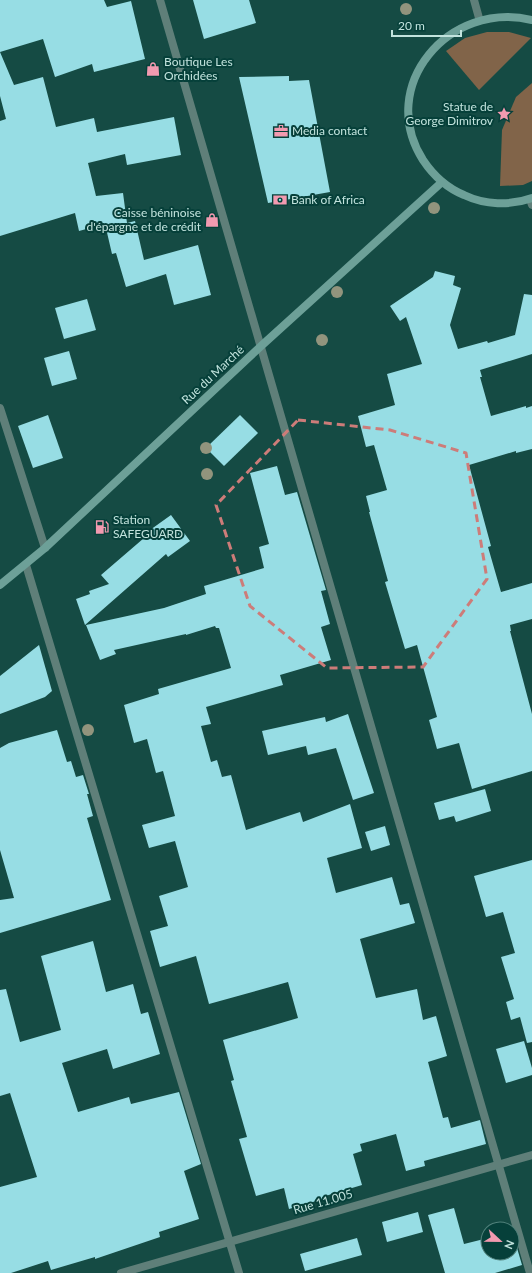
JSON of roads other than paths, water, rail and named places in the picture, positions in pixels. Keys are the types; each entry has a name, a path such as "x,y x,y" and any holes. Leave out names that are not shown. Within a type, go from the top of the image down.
{"main road":[{"path":"531,201 505,203 479,201 459,193 442,182 426,165 418,150 411,134 408,112 410,89 418,67 431,48 448,32 479,18 502,15 532,20"},
{"name":"Rue du Marché","path":"0,585 45,548 260,347 442,182"}],"street":[{"path":"160,0 530,1273"},
{"path":"474,0 479,18"},
{"path":"0,408 45,548"},
{"path":"26,565 239,1273"},
{"name":"Rue 11.005","path":"121,1273 532,1155"}],"place":[{"name":"Boutique Les Orchidées","path":"153,69"},
{"name":"Statue de George Dimitrov","path":"504,114"},
{"name":"Media contact","path":"281,131"},
{"name":"Bank of Africa","path":"280,200"},
{"name":"Caisse béninoise d'épargne et de crédit","path":"212,220"},
{"name":"Station SAFEGUARD","path":"102,527"}]}
